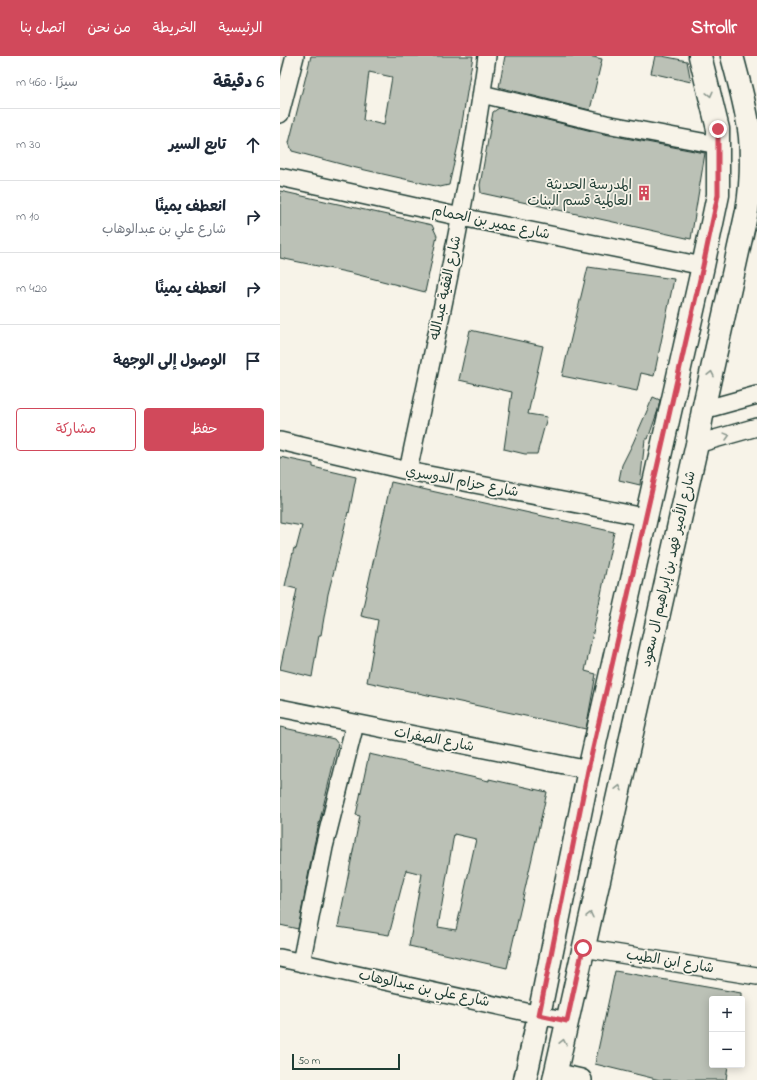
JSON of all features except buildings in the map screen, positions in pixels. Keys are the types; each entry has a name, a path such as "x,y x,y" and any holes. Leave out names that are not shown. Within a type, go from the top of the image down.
{"main road":[{"path":"525,1080 588,770 718,195 718,129 700,56"},
{"name":"شارع الأمير فهد بن إبراهيم ال سعود","path":"555,1077 697,444 703,410 747,211 750,187 751,156 744,102 732,56"}],"street":[{"path":"280,114 295,56"},
{"name":"شارع الفقية عبدالله","path":"408,471 461,217 487,56"},
{"path":"482,94 606,124 718,145"},
{"name":"شارع عمير بن الحمام","path":"280,177 461,217 703,266"},
{"path":"703,410 757,395"},
{"path":"697,444 757,427"},
{"name":"شارع حزام الدوسري","path":"280,440 408,471 645,517"},
{"name":"شارع الصفرات","path":"280,708 588,770"},
{"path":"301,962 324,847 355,724"},
{"name":"شارع ابن الطيب","path":"583,948 757,976"},
{"name":"شارع علي بن عبدالوهاب","path":"280,958 567,1021"},
{"path":"555,1077 581,1080"}],"place":[{"name":"المدرسة الحديثة العالمية قسم البنات","path":"644,193"}],"route":[{"path":"583,948 567,1021 539,1015 588,770 718,195 718,129"}]}
